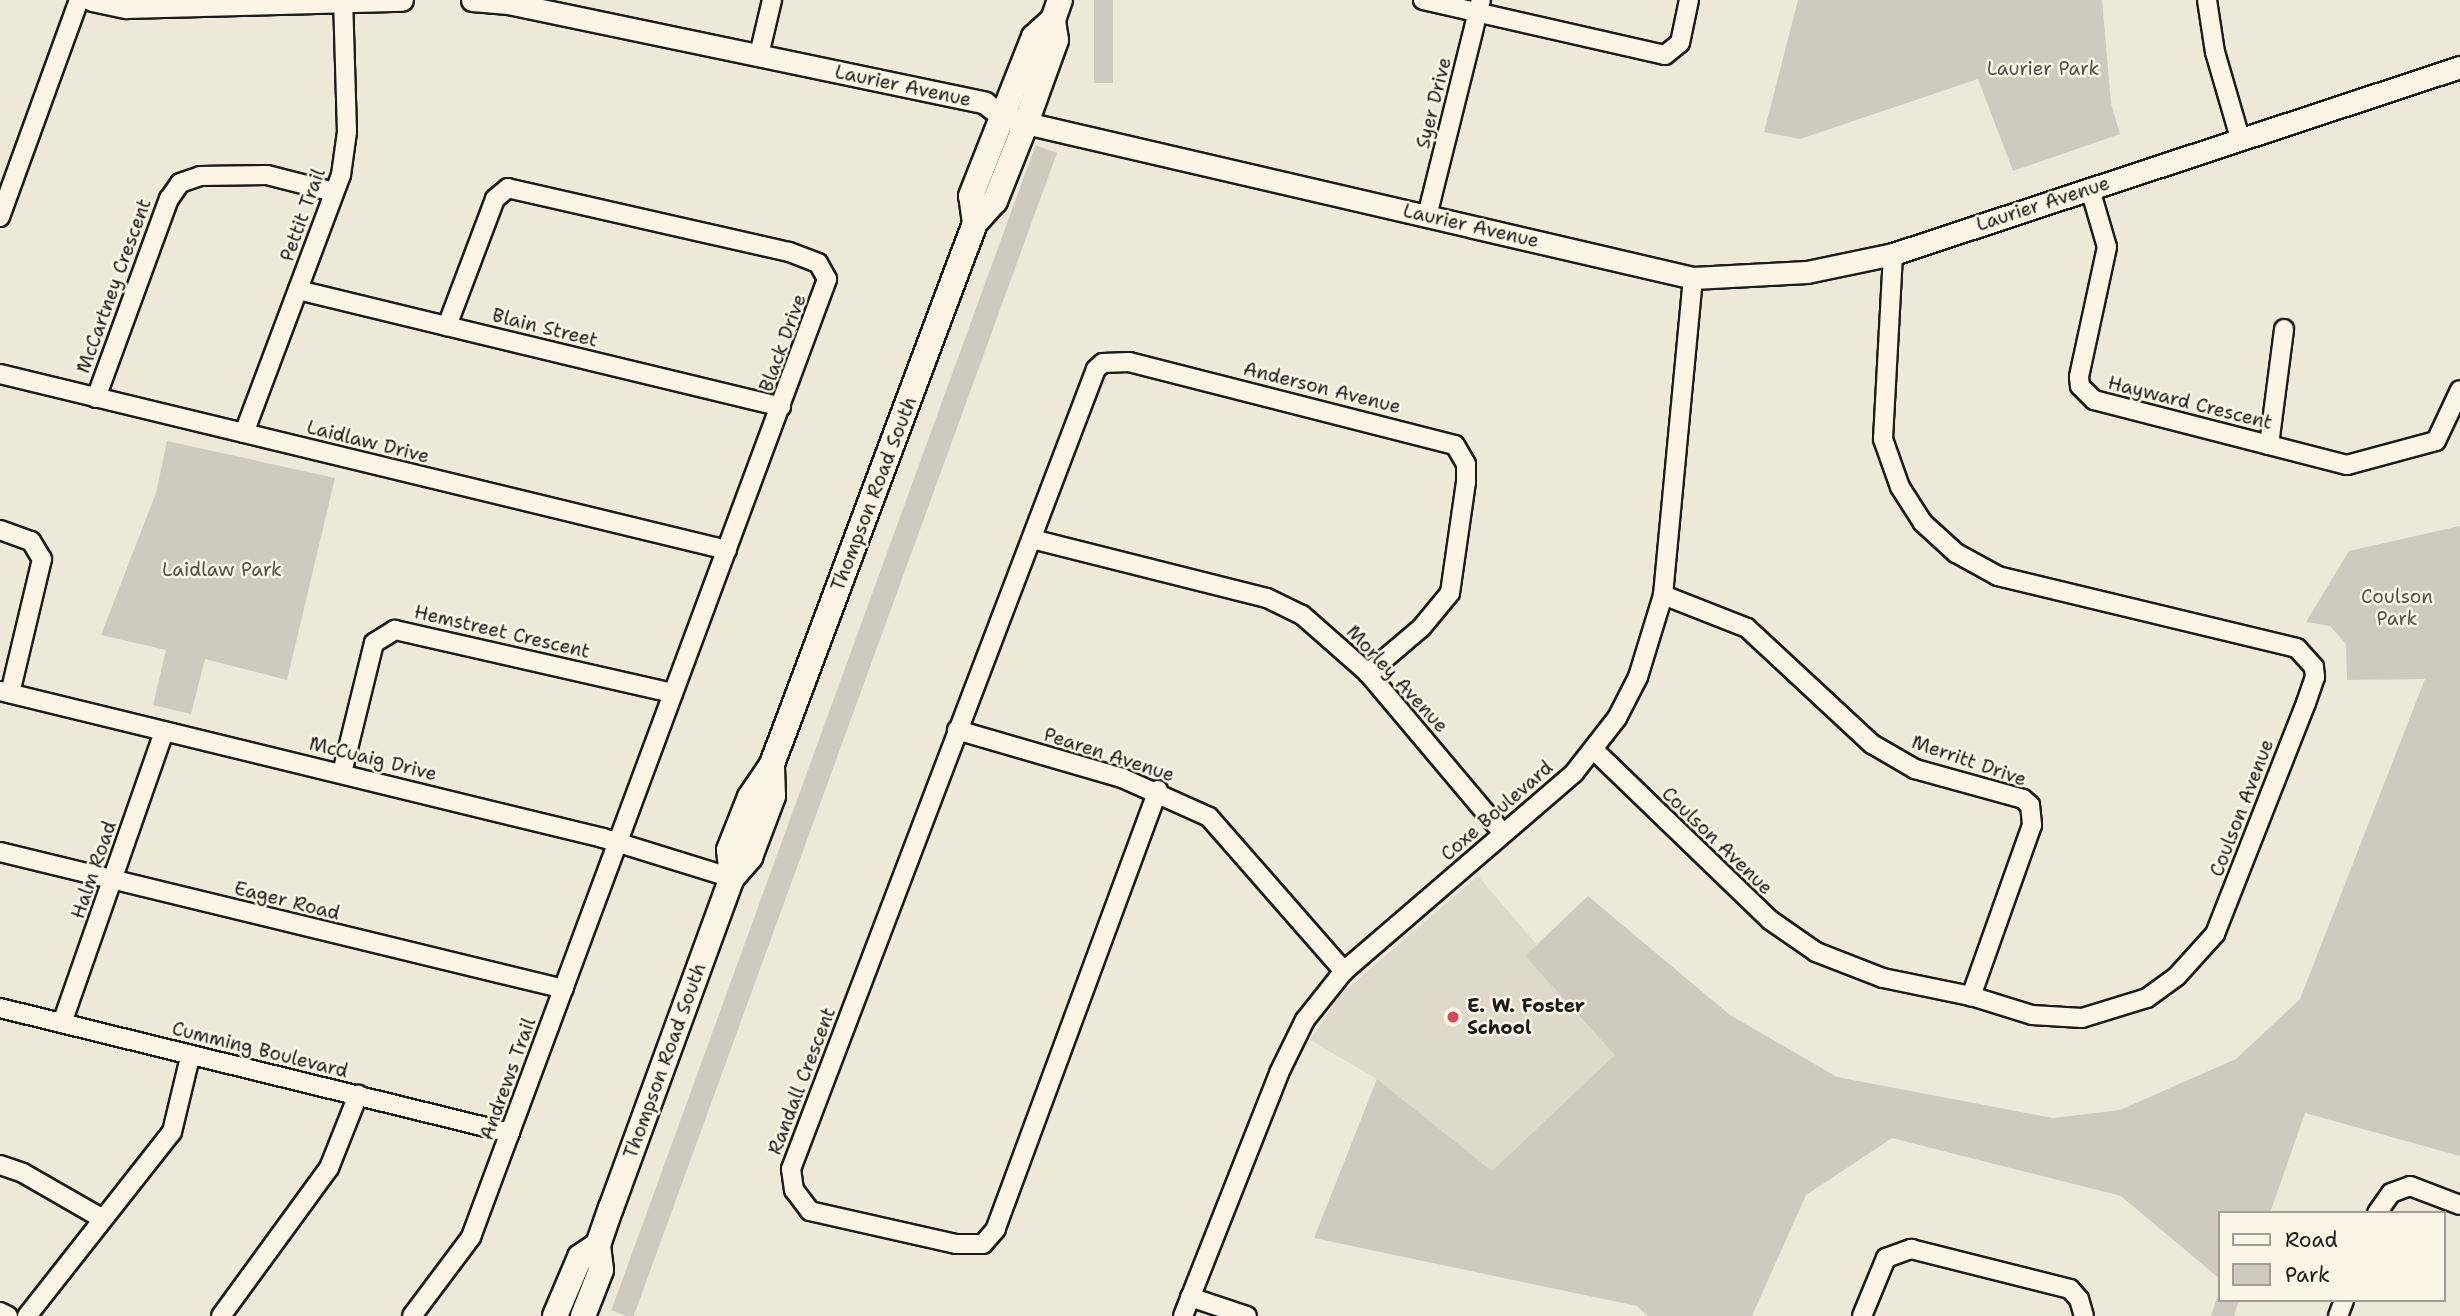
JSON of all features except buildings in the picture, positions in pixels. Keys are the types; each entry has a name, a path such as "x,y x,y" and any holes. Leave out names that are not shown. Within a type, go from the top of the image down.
{"main road":[{"name":"Thompson Road South","path":"583,1316 601,1270 598,1245 733,878 729,850 750,797 772,764 975,223 995,201 1015,121 1056,40 1057,10"},
{"name":"Thompson Road South","path":"555,1316 580,1257 598,1245"}],"street":[{"path":"0,217 79,0"},
{"path":"92,0 126,7 402,0"},
{"name":"Laurier Avenue","path":"472,0 508,3 985,103 1015,121 1693,278 1807,272 1893,254 2460,67"},
{"path":"759,55 772,0"},
{"path":"1423,0 1479,7 1665,55 1679,43 1689,0"},
{"path":"2207,0 2215,52 2239,138"},
{"name":"Pettit Trail","path":"244,433 334,192 347,132 343,1"},
{"name":"Syer Drive","path":"1427,216 1479,7"},
{"name":"McCartney Crescent","path":"96,398 169,199 180,183 200,176 267,175 334,192"},
{"name":"Black Drive","path":"447,326 495,199 508,188 547,193 818,263 827,279 619,842"},
{"name":"Hayward Crescent","path":"2090,189 2108,247 2080,386 2094,400 2347,465 2426,447 2443,432 2460,390"},
{"name":"Coulson Avenue","path":"1595,751 1734,888 1816,952 1883,978 1970,996 2032,1016 2082,1018 2147,998 2178,975 2215,934 2315,677 2310,659 2297,648 1997,576 1956,553 1923,523 1900,487 1884,439 1893,254"},
{"name":"Coxe Boulevard","path":"1184,1316 1279,1073 1305,1020 1344,971 1595,751 1638,677 1663,595 1693,278"},
{"name":"Blain Street","path":"298,290 781,407"},
{"path":"2269,445 2284,329"},
{"name":"Anderson Avenue","path":"1032,539 1083,392 1103,363 1129,362 1449,440 1466,464 1450,593 1421,628 1368,673"},
{"name":"Laidlaw Drive","path":"0,374 727,550"},
{"path":"0,530 30,541 42,559 5,692"},
{"name":"Morley Avenue","path":"1032,539 1267,598 1302,615 1368,673 1502,832"},
{"name":"Randall Crescent","path":"1032,539 791,1169 794,1190 810,1211 956,1244 983,1244 996,1229 1158,790"},
{"name":"Merritt Drive","path":"1663,595 1747,628 1872,744 1914,769 2023,799 2030,805 2032,825 1970,996"},
{"name":"Hemstreet Crescent","path":"342,773 374,643 395,629 673,693"},
{"name":"McCuaig Drive","path":"5,692 619,842 733,878"},
{"name":"Pearen Avenue","path":"957,730 1158,790 1209,817 1344,971"},
{"name":"Halm Road","path":"62,1023 164,731"},
{"name":"Andrews Trail","path":"412,1316 471,1237 619,842"},
{"name":"Eager Road","path":"0,852 564,989"},
{"name":"Cumming Boulevard","path":"0,1008 190,1057 510,1133"},
{"path":"27,1316 172,1132 190,1057"},
{"path":"221,1316 329,1168 358,1095"},
{"path":"0,1165 23,1173 103,1219"},
{"path":"2378,1211 2395,1189 2410,1186 2460,1205"},
{"path":"1861,1316 1886,1258 1911,1250 2070,1289 2079,1299 2084,1316"},
{"path":"1190,1297 1247,1316"},
{"path":"0,1312 8,1316"}],"shaded area":[{"name":"E. W. Foster School","path":"1478,876 1537,945 1525,956 1616,1055 1492,1171 1377,1079 1310,1040 1341,994"}],"green space":[{"path":"1094,0 1113,0 1113,83 1094,83"},
{"name":"Laurier Park","path":"1798,0 2102,0 2111,103 2120,134 2013,171 1978,79 1800,139 1764,132"},
{"path":"1035,145 1057,153 634,1316 611,1310"},
{"name":"Laidlaw Park","path":"167,441 335,478 287,680 205,659 191,714 153,705 166,650 101,635 156,493"},
{"name":"Coulson Park","path":"2460,526 2460,1156 2305,1113 2271,1211 2218,1211 2218,1277 2121,1196 1892,1138 1806,1195 1752,1316 1648,1316 1637,1306 1314,1238 1377,1079 1492,1171 1615,1055 1525,956 1588,896 1730,1015 1837,1077 2053,1118 2120,1110 2236,1059 2300,999 2425,679 2347,680 2346,644 2330,626 2306,622 2349,551"},
{"path":"2218,1295 2218,1302 2238,1302 2234,1316 2211,1316"}],"place":[{"name":"E. W. Foster School","path":"1453,1017"}]}
